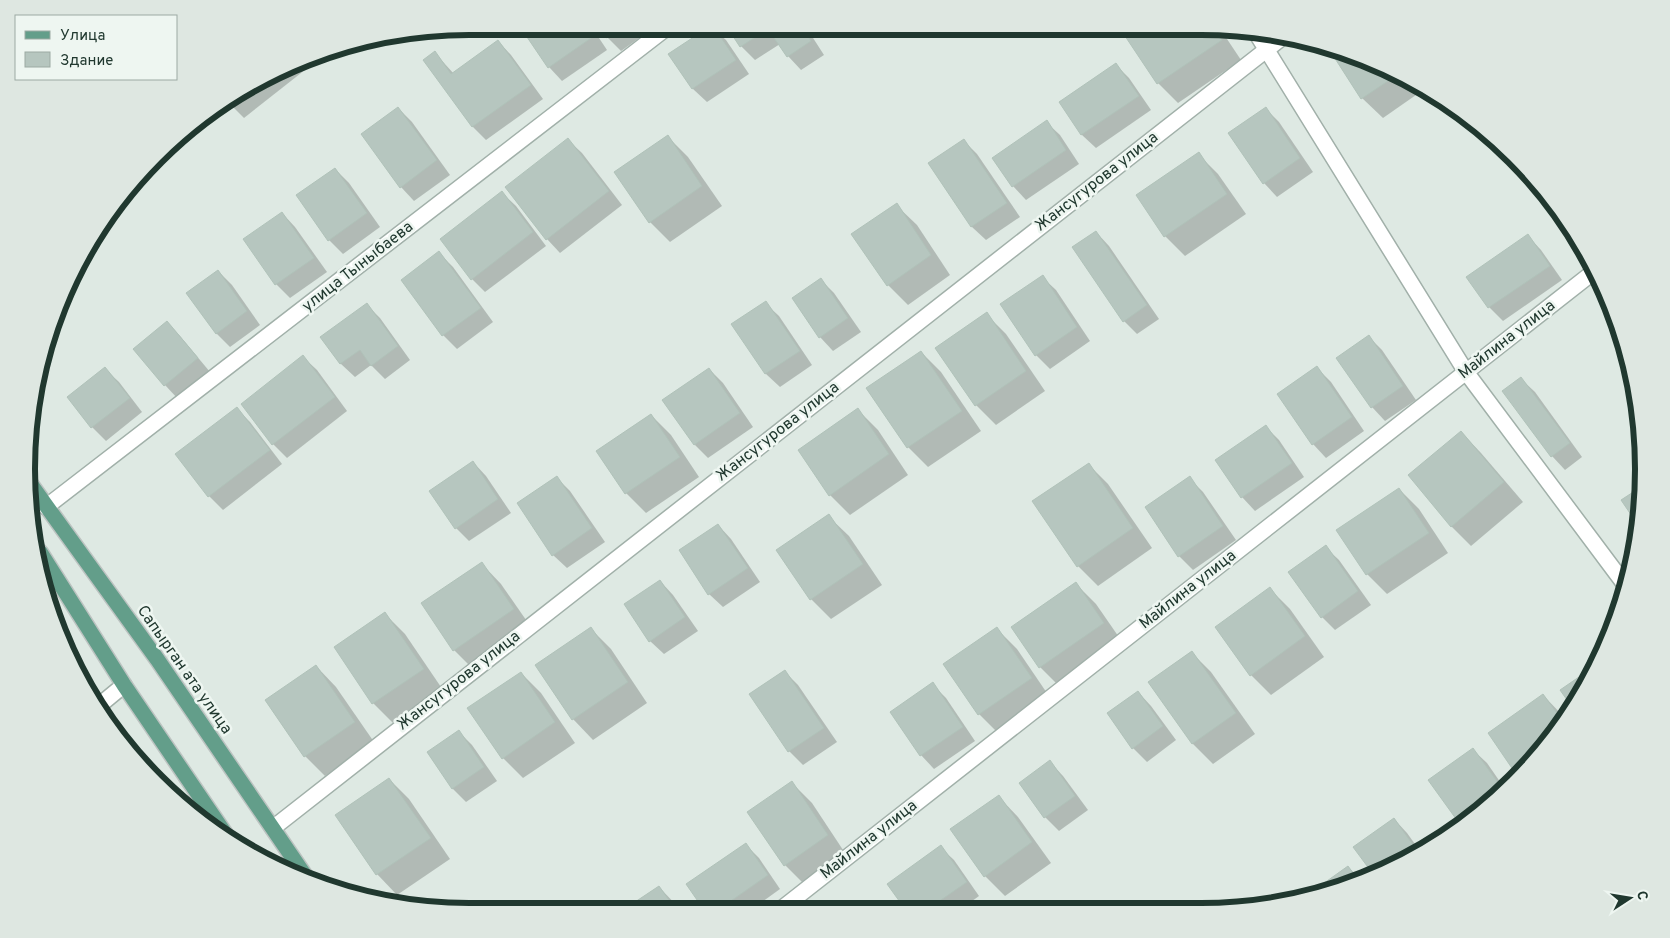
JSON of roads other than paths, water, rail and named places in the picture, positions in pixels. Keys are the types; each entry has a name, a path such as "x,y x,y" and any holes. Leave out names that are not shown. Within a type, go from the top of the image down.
{"main road":[{"name":"Сапырган ата улица","path":"36,492 157,659 300,869"},
{"path":"44,559 124,685 217,822"}],"street":[{"name":"улица Тыныбаева","path":"46,507 657,35"},
{"path":"1261,39 1466,372 1621,579"},
{"name":"Жансугурова улица","path":"273,828 1277,42"},
{"name":"Майлина улица","path":"789,903 1589,275"},
{"path":"103,702 124,685"}]}
